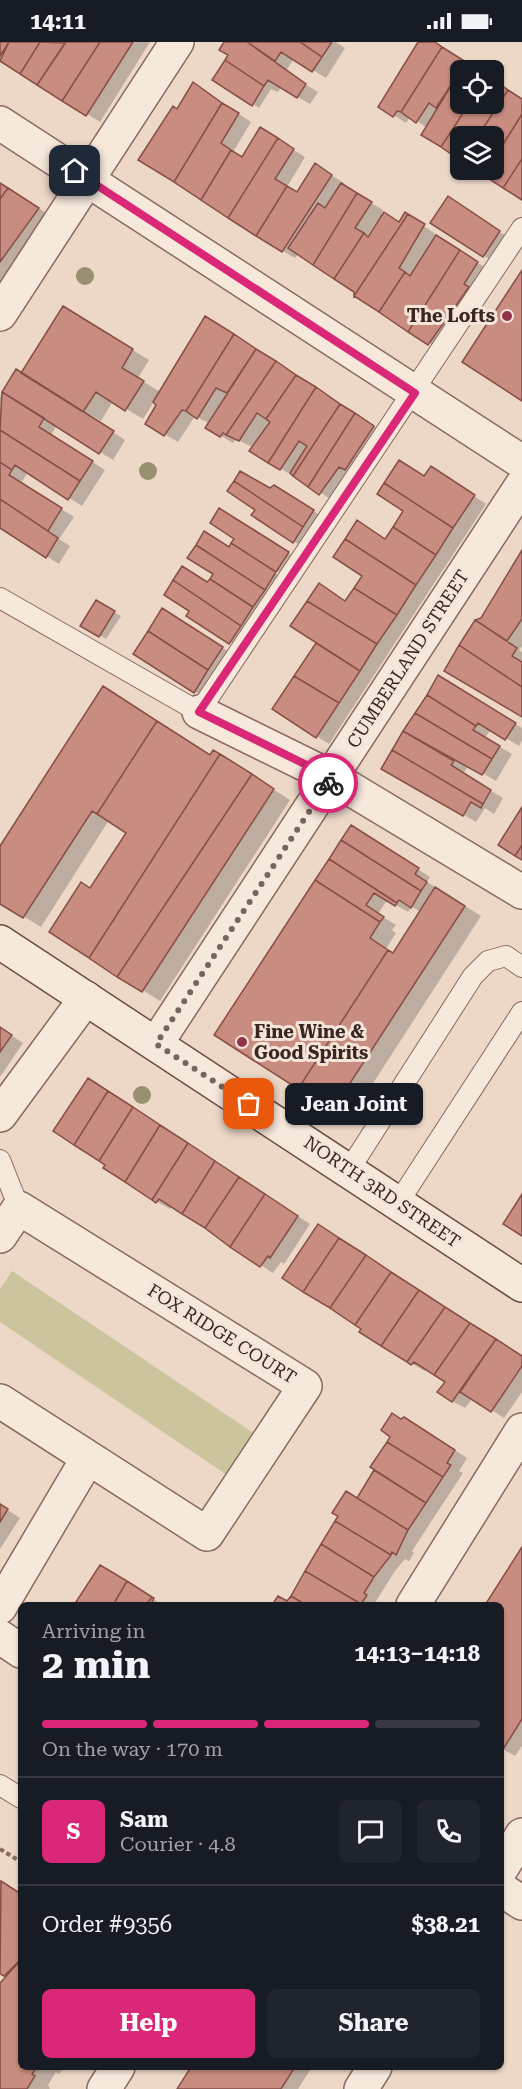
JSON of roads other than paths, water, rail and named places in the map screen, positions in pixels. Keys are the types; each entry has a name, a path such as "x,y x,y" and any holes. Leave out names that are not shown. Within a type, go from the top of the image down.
{"street":[{"path":"0,314 177,42"},
{"path":"0,123 522,462"},
{"name":"CUMBERLAND STREET","path":"156,1044 522,485"},
{"path":"199,712 331,777 522,892"},
{"name":"NORTH 3RD STREET","path":"0,942 522,1285"},
{"path":"0,1115 86,998"},
{"path":"0,1236 19,1208"},
{"name":"FOX RIDGE COURT","path":"0,1401 207,1534 305,1386 19,1208"},
{"path":"415,1602 522,1430"},
{"path":"0,1607 88,1458"},
{"path":"0,1637 18,1649"},
{"path":"504,1864 522,1835"},
{"path":"504,1891 522,1903"},
{"path":"104,2089 116,2070"},
{"path":"361,2089 373,2070"}],"lane":[{"path":"0,598 199,712 415,393 522,228"},
{"path":"349,1170 473,976 488,961 506,956 522,967"},
{"path":"398,1203 522,1012"},
{"path":"0,1160 19,1208"},
{"path":"0,1785 18,1796"}],"place":[{"name":"The Lofts","path":"507,316"},
{"name":"Fine Wine & Good Spirits","path":"242,1042"},
{"name":"Jean Joint","path":"249,1104"}]}
